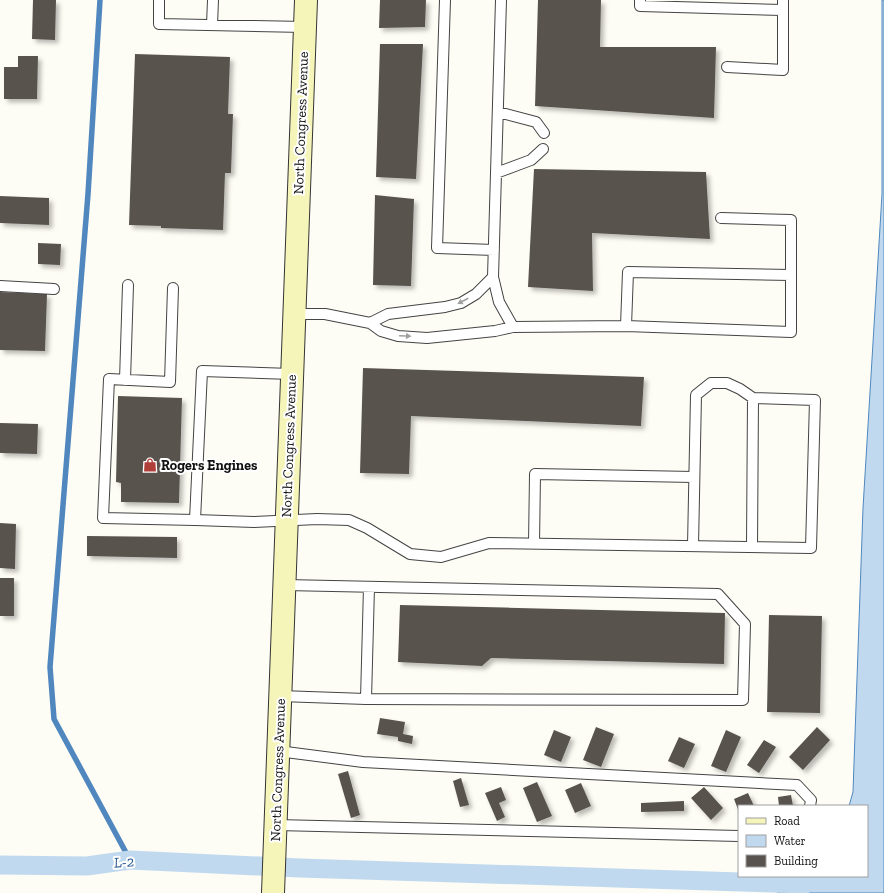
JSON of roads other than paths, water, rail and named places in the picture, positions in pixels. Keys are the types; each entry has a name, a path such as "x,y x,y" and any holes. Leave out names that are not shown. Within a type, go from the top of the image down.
{"street":[{"name":"North Congress Avenue","path":"273,893 306,0"}],"lane":[{"path":"159,0 159,24 305,27"},
{"path":"212,0 212,25"},
{"path":"445,0 437,248 494,250"},
{"path":"501,0 493,276 499,302 513,327"},
{"path":"640,0 640,6 783,5 783,70 727,68"},
{"path":"498,112 536,122 544,132"},
{"path":"496,173 531,160 543,149"},
{"path":"294,314 325,314 370,323 381,331 398,336 427,338 495,331 513,327 626,326 791,332 791,220 721,218"},
{"path":"626,326 628,272 791,275"},
{"path":"370,323 388,314 446,307 461,303 476,294 493,276"},
{"path":"124,380 128,285"},
{"path":"0,286 54,289"},
{"path":"173,288 170,382 109,379 103,518 254,522 317,519 349,520 367,528 410,554 433,557 441,557 489,543 811,548 815,400 753,398 740,389 727,383 710,383 696,395 693,546"},
{"path":"195,520 202,371 292,374"},
{"path":"752,547 753,398"},
{"path":"534,544 535,474 694,477"},
{"path":"280,696 366,699 743,700 745,624 718,594 285,585"},
{"path":"366,699 369,587"},
{"path":"278,751 363,762 798,785 811,800 810,805"},
{"path":"276,826 738,836"}],"water":[{"path":"882,0 884,0 884,893 778,893 778,877 868,877 868,805 849,805 853,792 863,508 882,194"}],"waterway":[{"name":"L-2","path":"100,0 88,194 50,667 54,719 130,860"},
{"name":"L-2","path":"0,865 87,866 130,860 300,868 805,884"}],"place":[{"name":"Rogers Engines","path":"150,465"}]}
